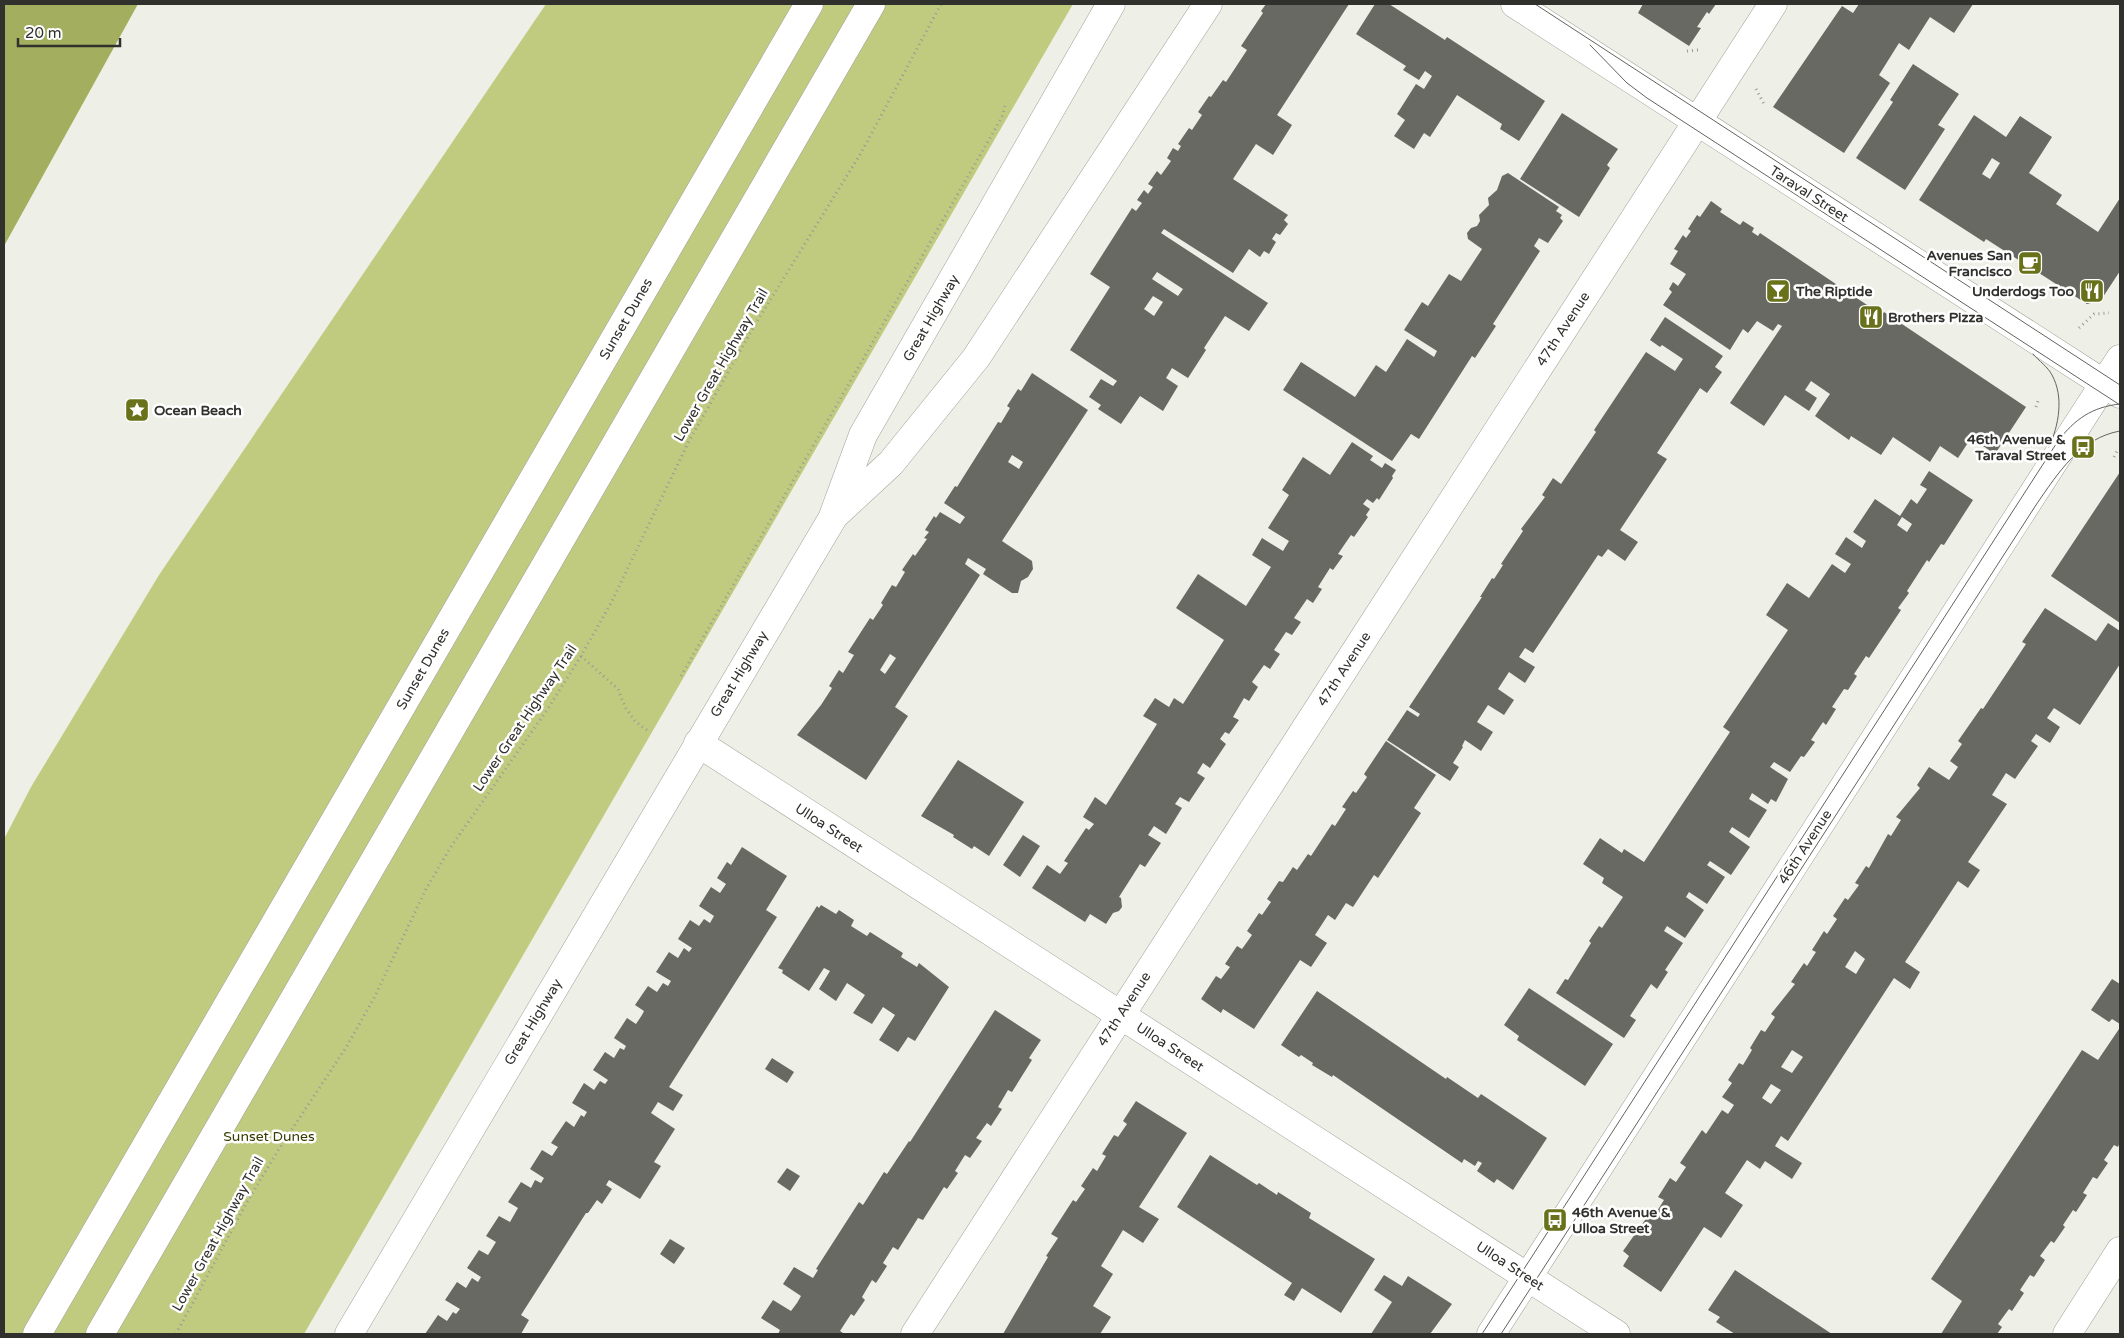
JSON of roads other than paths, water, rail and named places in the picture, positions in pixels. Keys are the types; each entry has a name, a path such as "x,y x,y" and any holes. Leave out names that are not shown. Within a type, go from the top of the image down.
{"street":[{"name":"Sunset Dunes","path":"36,1334 809,4"},
{"path":"100,1334 871,4"},
{"name":"Great Highway","path":"349,1334 832,519 863,436 1111,4"},
{"path":"832,519 891,463 976,358 1208,4"},
{"name":"Taraval Street","path":"1515,4 2115,385"},
{"name":"47th Avenue","path":"914,1334 1773,4"},
{"name":"46th Avenue","path":"1491,1334 2115,385 2120,359"},
{"name":"Ulloa Street","path":"698,743 1616,1334"},
{"path":"2067,1334 2120,1251"}],"tram line":[{"path":"1535,4 2120,385"},
{"path":"1590,45 1627,83 1647,98 2120,405"},
{"path":"2033,354 2050,372 2058,392 2058,420 2049,447"},
{"path":"1482,1334 2058,441 2071,426 2085,415 2101,408 2120,404"},
{"path":"1501,1334 2036,505 2062,469 2082,449 2093,441 2120,431"}],"place":[{"name":"Avenues San Francisco","path":"2030,263"},
{"name":"The Riptide","path":"1778,291"},
{"name":"Underdogs Too","path":"2092,291"},
{"name":"Brothers Pizza","path":"1871,317"},
{"name":"Ocean Beach","path":"137,410"},
{"name":"46th Avenue & Taraval Street","path":"2083,447"},
{"name":"46th Avenue & Ulloa Street","path":"1555,1220"}]}
